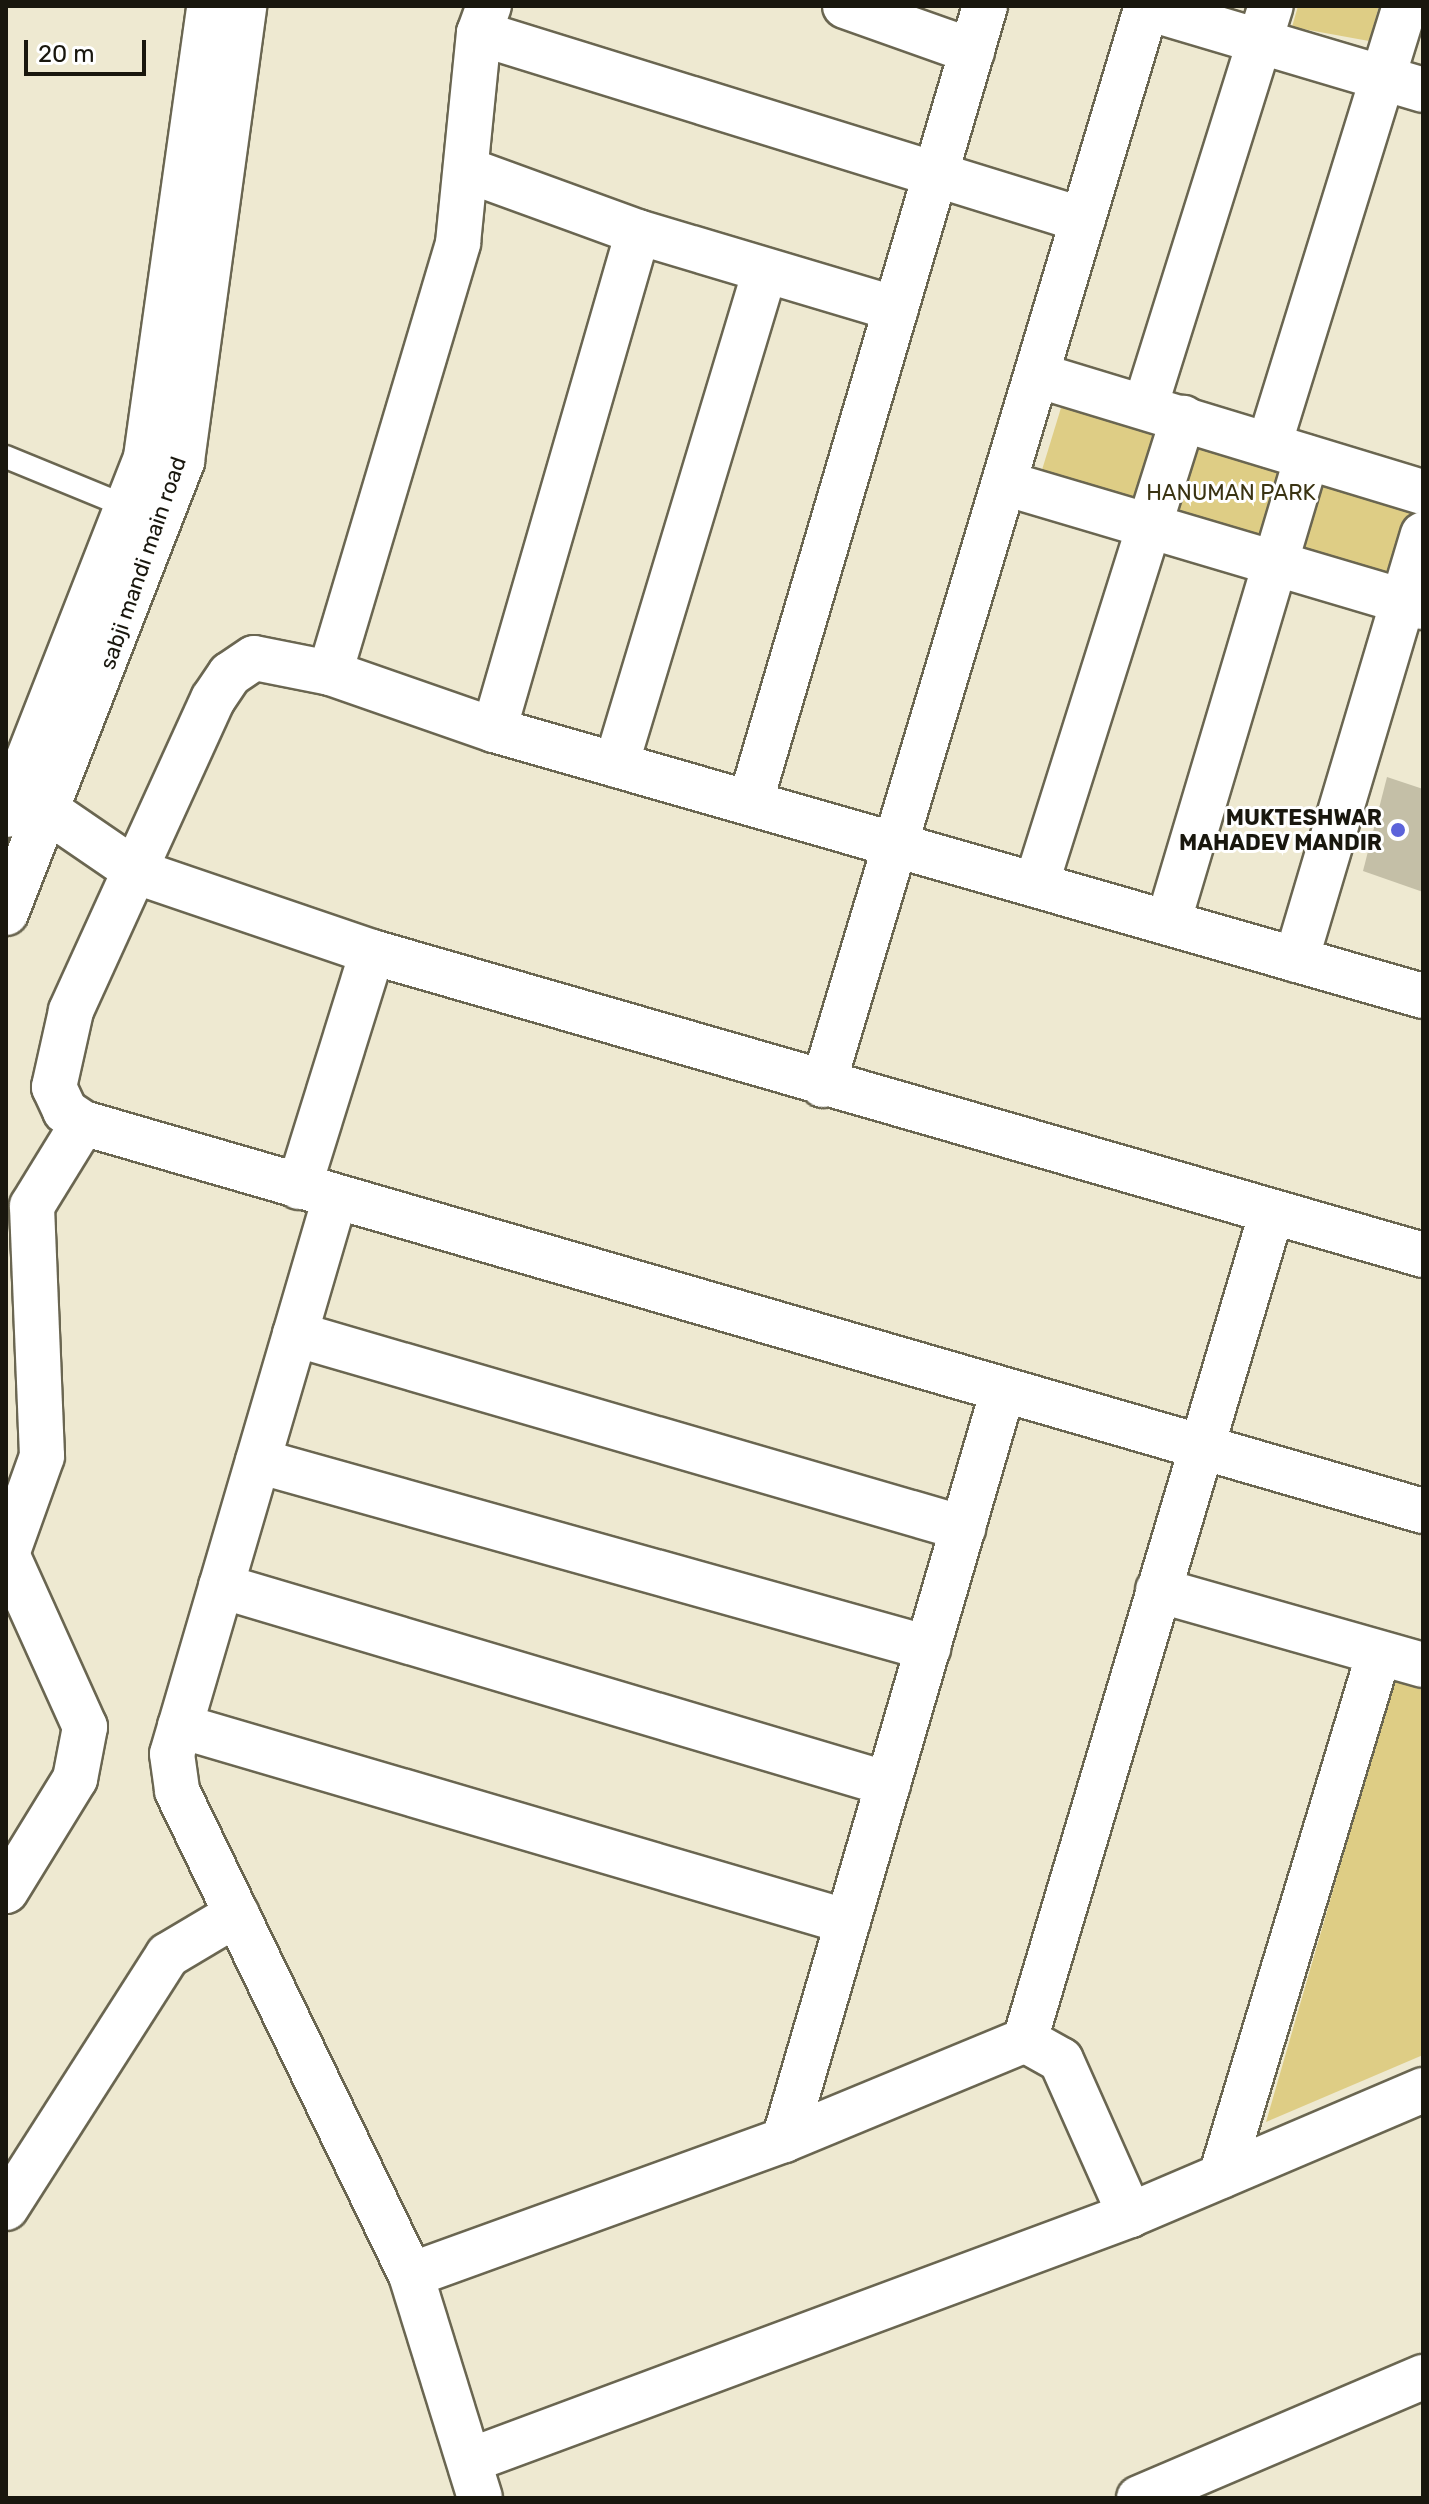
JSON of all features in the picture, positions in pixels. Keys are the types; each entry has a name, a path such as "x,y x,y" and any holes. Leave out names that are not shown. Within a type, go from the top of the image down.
{"street":[{"path":"144,513 146,457 209,6"},
{"name":"sabji mandi main road","path":"6,913 20,795 144,513 182,461 244,6"},
{"path":"845,6 972,51"},
{"path":"750,803 985,6"},
{"path":"1168,923 1273,563 1288,451 1404,84 1405,6"},
{"path":"823,1085 1147,7 1266,23 1404,84"},
{"path":"330,673 458,243 470,171 484,20 935,176 1083,220"},
{"path":"1036,885 1144,525 1164,412 1266,23"},
{"path":"470,171 638,232 896,309"},
{"path":"494,730 638,232"},
{"path":"616,765 765,271"},
{"path":"1037,375 1423,492"},
{"path":"1004,483 1413,604"},
{"path":"1296,960 1413,604 1423,535"},
{"path":"1423,996 494,730 330,673 254,658 230,674 137,872 59,1044 54,1087 65,1111 83,1123 1423,1511"},
{"path":"20,795 137,872 372,952 1271,1215 1423,1255"},
{"path":"372,952 317,1192 295,1334 172,1754 177,1791 411,2275 476,2479 1130,2215 1423,2090"},
{"path":"6,1891 75,1779 85,1727 6,1554 42,1456 32,1206 83,1123"},
{"path":"1025,2040 1271,1215"},
{"path":"295,1334 963,1528"},
{"path":"784,2140 1003,1390"},
{"path":"258,1461 928,1648"},
{"path":"221,1586 888,1784"},
{"path":"1158,1590 1423,1665"},
{"path":"1221,2176 1379,1653"},
{"path":"180,1726 848,1922"},
{"path":"6,2208 168,1955 237,1914"},
{"path":"411,2275 784,2140 1025,2040"},
{"path":"1025,2040 1061,2060 1130,2215"},
{"path":"1139,2498 1423,2377"}],"lane":[{"path":"6,457 144,513"}],"green space":[{"path":"1298,6 1379,6 1369,41 1292,27"},
{"name":"HANUMAN PARK","path":"1064,398 1423,508 1397,590 1039,480"},
{"path":"1394,1680 1423,1688 1423,2055 1266,2122"}],"building":[{"name":"MUKTESHWAR MAHADEV MANDIR","path":"1387,777 1423,789 1423,892 1363,871"}],"place":[{"name":"MUKTESHWAR MAHADEV MANDIR","path":"1398,830"}]}
